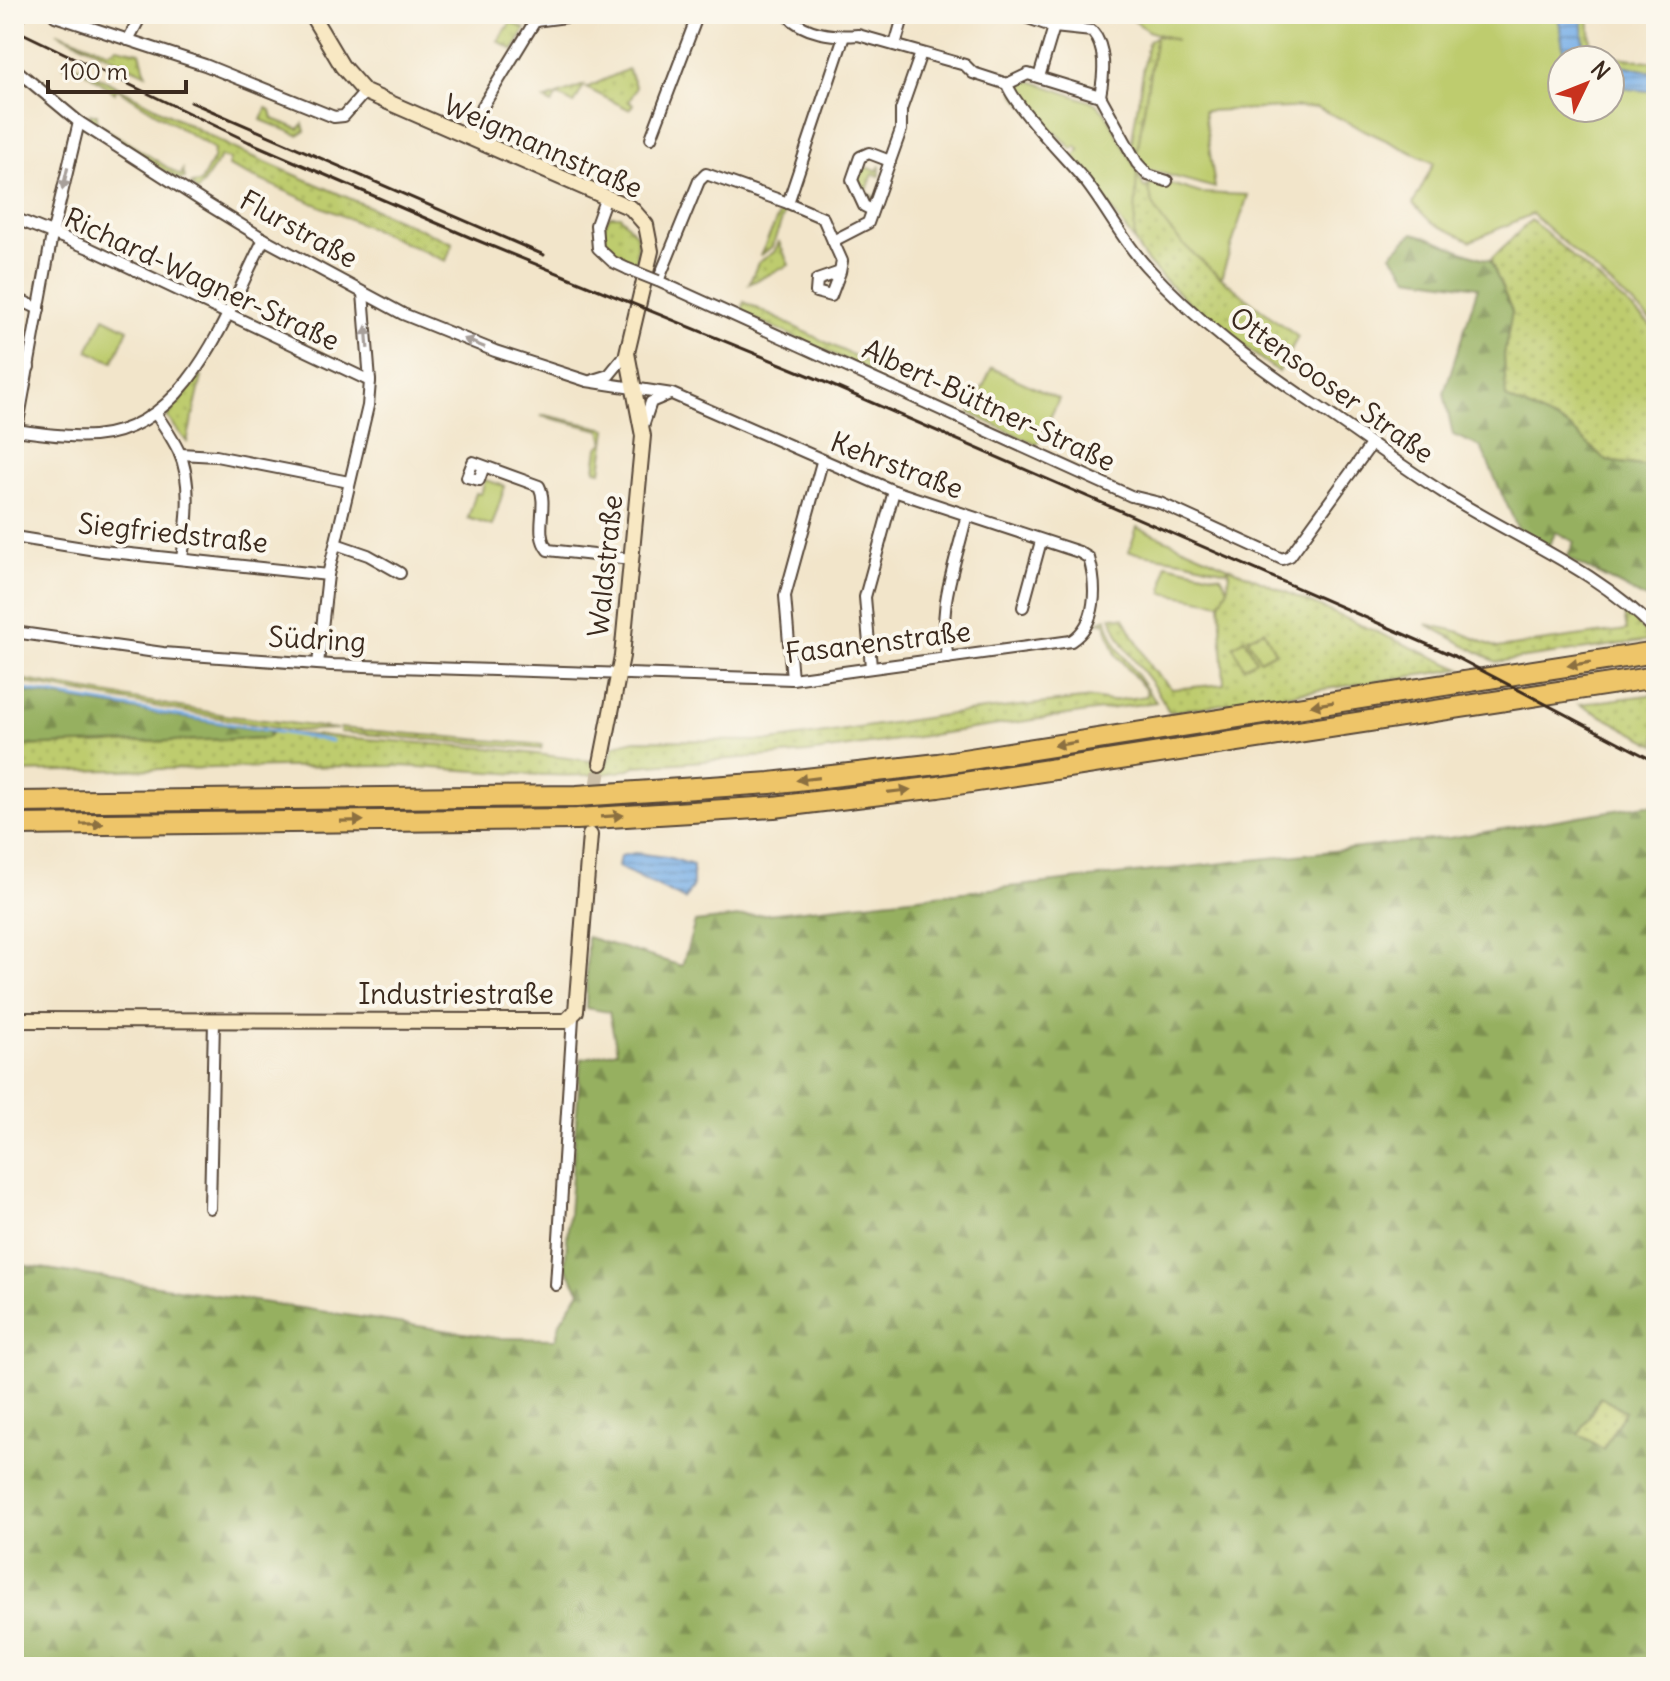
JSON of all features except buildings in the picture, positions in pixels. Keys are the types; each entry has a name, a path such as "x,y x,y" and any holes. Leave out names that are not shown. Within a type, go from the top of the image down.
{"highway":[{"path":"14,802 577,796 770,783 938,764 1656,652"},
{"path":"14,825 577,819 774,807 938,787 1656,677"}],"street":[{"path":"14,23 19,14"},
{"path":"128,40 142,14"},
{"name":"Weigmannstraße","path":"311,14 342,66 365,92 631,208 646,225 651,251 627,353 631,380"},
{"path":"517,14 535,21 589,14"},
{"path":"651,138 698,14"},
{"path":"786,14 795,24 843,39 858,35 895,45 965,65 973,73 1007,84 1028,74 1100,96"},
{"path":"895,45 904,14"},
{"path":"1016,14 1054,27 1092,31 1097,37 1104,73 1100,96 1137,163 1148,175 1167,181"},
{"path":"55,16 205,65 334,117 344,116 365,92"},
{"path":"464,137 535,21"},
{"path":"1039,77 1054,27"},
{"path":"788,203 843,39"},
{"path":"833,241 866,224 901,130 901,110 921,53"},
{"name":"Flurstraße","path":"14,68 79,122 264,239 403,314 495,351 587,381 631,380"},
{"name":"Ottensooser Straße","path":"1007,84 1011,97 1052,140 1102,202 1144,265 1266,374 1370,446 1498,527 1567,561 1604,585 1654,630"},
{"path":"14,445 52,235 79,122"},
{"path":"872,210 864,206 852,180 860,157 869,153 890,161"},
{"path":"658,281 699,181 706,174 823,218 842,261 840,272"},
{"name":"Albert-Büttner-Straße","path":"606,197 596,225 598,248 613,262 1131,496 1160,503 1282,559 1290,556 1370,446"},
{"name":"Richard-Wagner-Straße","path":"14,218 89,248 370,381"},
{"path":"16,430 94,436 131,427 156,414 190,377 264,239"},
{"path":"318,664 328,575 370,381 363,293"},
{"path":"14,297 39,309"},
{"path":"587,381 609,375 627,353"},
{"path":"14,365 29,367"},
{"name":"Kehrstraße","path":"631,380 672,394 894,491 1089,558 1095,579"},
{"name":"Waldstraße","path":"601,763 620,672 643,426 631,380"},
{"path":"643,426 651,402 658,396 672,394"},
{"path":"156,414 180,454 187,512 182,558"},
{"path":"180,454 216,456 349,482"},
{"path":"792,679 785,596 822,462"},
{"path":"484,466 539,486 545,497 541,536 548,550 631,559"},
{"path":"871,667 865,597 894,491"},
{"path":"948,658 941,629 945,597 966,518"},
{"name":"Siegfriedstraße","path":"14,537 102,551 328,575"},
{"path":"1023,607 1041,541"},
{"path":"336,544 368,555 400,573"},
{"name":"Fasanenstraße","path":"620,672 792,679 1071,641 1088,626 1095,579"},
{"name":"Südring","path":"14,632 163,653 318,664 620,672"},
{"path":"573,1017 590,835"},
{"name":"Industriestraße","path":"14,1020 559,1021 573,1017 556,1285"},
{"path":"210,1208 214,1020"}],"green space":[{"path":"1125,14 1558,14 1563,44 1546,44 1546,124 1626,124 1626,89 1649,91 1656,95 1656,325 1532,214 1471,241 1432,223 1413,204 1434,163 1316,107 1204,111 1215,188 1146,169 1137,153 1156,36 1177,40 1148,31"},
{"path":"1582,14 1589,14 1591,44 1583,44"},
{"path":"511,22 525,29 514,50 498,41"},
{"path":"57,32 109,52 117,47 140,52 146,74"},
{"path":"1156,36 1137,153 1131,145 1148,41"},
{"path":"1626,58 1656,62 1656,73 1626,66"},
{"path":"68,61 233,148 453,243 446,261 228,166 230,159 221,157 197,192 191,184 200,183 213,159 214,149 116,88 115,93 83,70 64,66"},
{"path":"628,69 636,88 629,102 633,104 630,110 586,88"},
{"path":"1025,79 1095,103 1106,114 1137,170 1134,241 1074,156 1080,150 1076,146 1072,149 1056,132 1053,135 1015,95 1013,83"},
{"path":"584,85 574,104 557,95"},
{"path":"557,95 552,104 544,100"},
{"path":"266,108 271,110 273,119 299,129 303,124 305,131 298,135 261,120"},
{"path":"90,114 97,114 97,123 181,176 183,170 185,178 179,180 91,124"},
{"path":"880,165 880,176 873,174 866,193 873,196 867,199 857,180 862,167 878,170"},
{"path":"1137,170 1144,188 1149,185 1154,204 1167,225 1187,247 1234,289 1298,337 1278,372 1200,312 1146,259 1134,237"},
{"path":"1158,180 1200,193 1248,195 1221,278 1176,237 1157,212 1149,185"},
{"path":"782,208 786,209 772,247 760,256"},
{"path":"610,216 620,216 637,235 636,265 619,256 606,243 601,230"},
{"path":"1531,220 1656,330 1656,468 1607,461 1568,426 1505,398 1504,355 1512,311 1490,260"},
{"path":"1413,233 1490,260 1512,311 1504,355 1506,398 1568,426 1607,461 1656,468 1656,604 1567,558 1574,542 1556,532 1548,547 1521,536 1481,447 1453,435 1444,393 1478,287 1409,277 1391,254"},
{"path":"779,242 789,265 749,284 758,263 774,252"},
{"path":"744,302 874,366 872,372 742,313"},
{"path":"104,317 128,329 113,362 88,351"},
{"path":"992,368 1059,399 1037,445 970,413"},
{"path":"198,377 202,377 187,442 167,417"},
{"path":"541,416 607,429 601,471 595,470 598,448 604,443 601,430"},
{"path":"485,480 505,486 492,526 468,518 476,493 481,494"},
{"path":"1137,527 1229,567 1226,571 1188,561 1129,552"},
{"path":"1166,564 1221,576 1228,588 1220,603 1163,593"},
{"path":"1229,567 1461,669 1169,712 1123,644 1111,616 1124,618 1151,668 1172,689 1224,684 1220,603 1228,588"},
{"path":"1623,608 1628,608 1639,620 1637,623 1650,640 1496,662 1426,624 1460,632 1497,648 1627,630"},
{"path":"1106,618 1117,647 1156,702 808,753 636,766 591,775 396,766 14,772 14,746 267,738 272,732 488,748 607,763 615,745 635,740 772,741 958,713 1092,698 1110,701 1147,696 1146,690 1116,655 1105,622 1095,623"},
{"path":"1264,630 1275,652 1260,660 1248,638"},
{"path":"1245,639 1256,660 1244,667 1233,646"},
{"path":"14,678 231,716 337,729 292,731 14,681"},
{"path":"14,690 272,732 267,738 14,746"},
{"path":"1656,694 1656,745 1579,704"},
{"path":"340,728 542,745 541,749 340,732"},
{"path":"1646,805 1656,806 1656,1667 14,1667 14,1264 496,1338 556,1339 560,1322 580,1291 565,1266 581,1059 617,1051 609,1012 586,1008 587,937 682,966 695,922 1449,838","holes":["1600,1397 1625,1411 1603,1449 1579,1434"]},
{"path":"1601,1397 1625,1411 1603,1449 1578,1434"}],"water":[{"path":"1558,14 1582,14 1584,44 1563,44"},
{"path":"1626,66 1656,73 1656,95 1649,91 1626,89"},
{"path":"635,853 667,857 693,865 693,885 685,900 618,867 620,856"}],"waterway":[{"path":"14,688 332,741"}],"tunnel":[{"path":"591,827 601,763"}],"railway":[{"path":"14,29 249,142 469,237 815,378 1454,656 1656,762"},
{"path":"191,102 544,255"}]}
